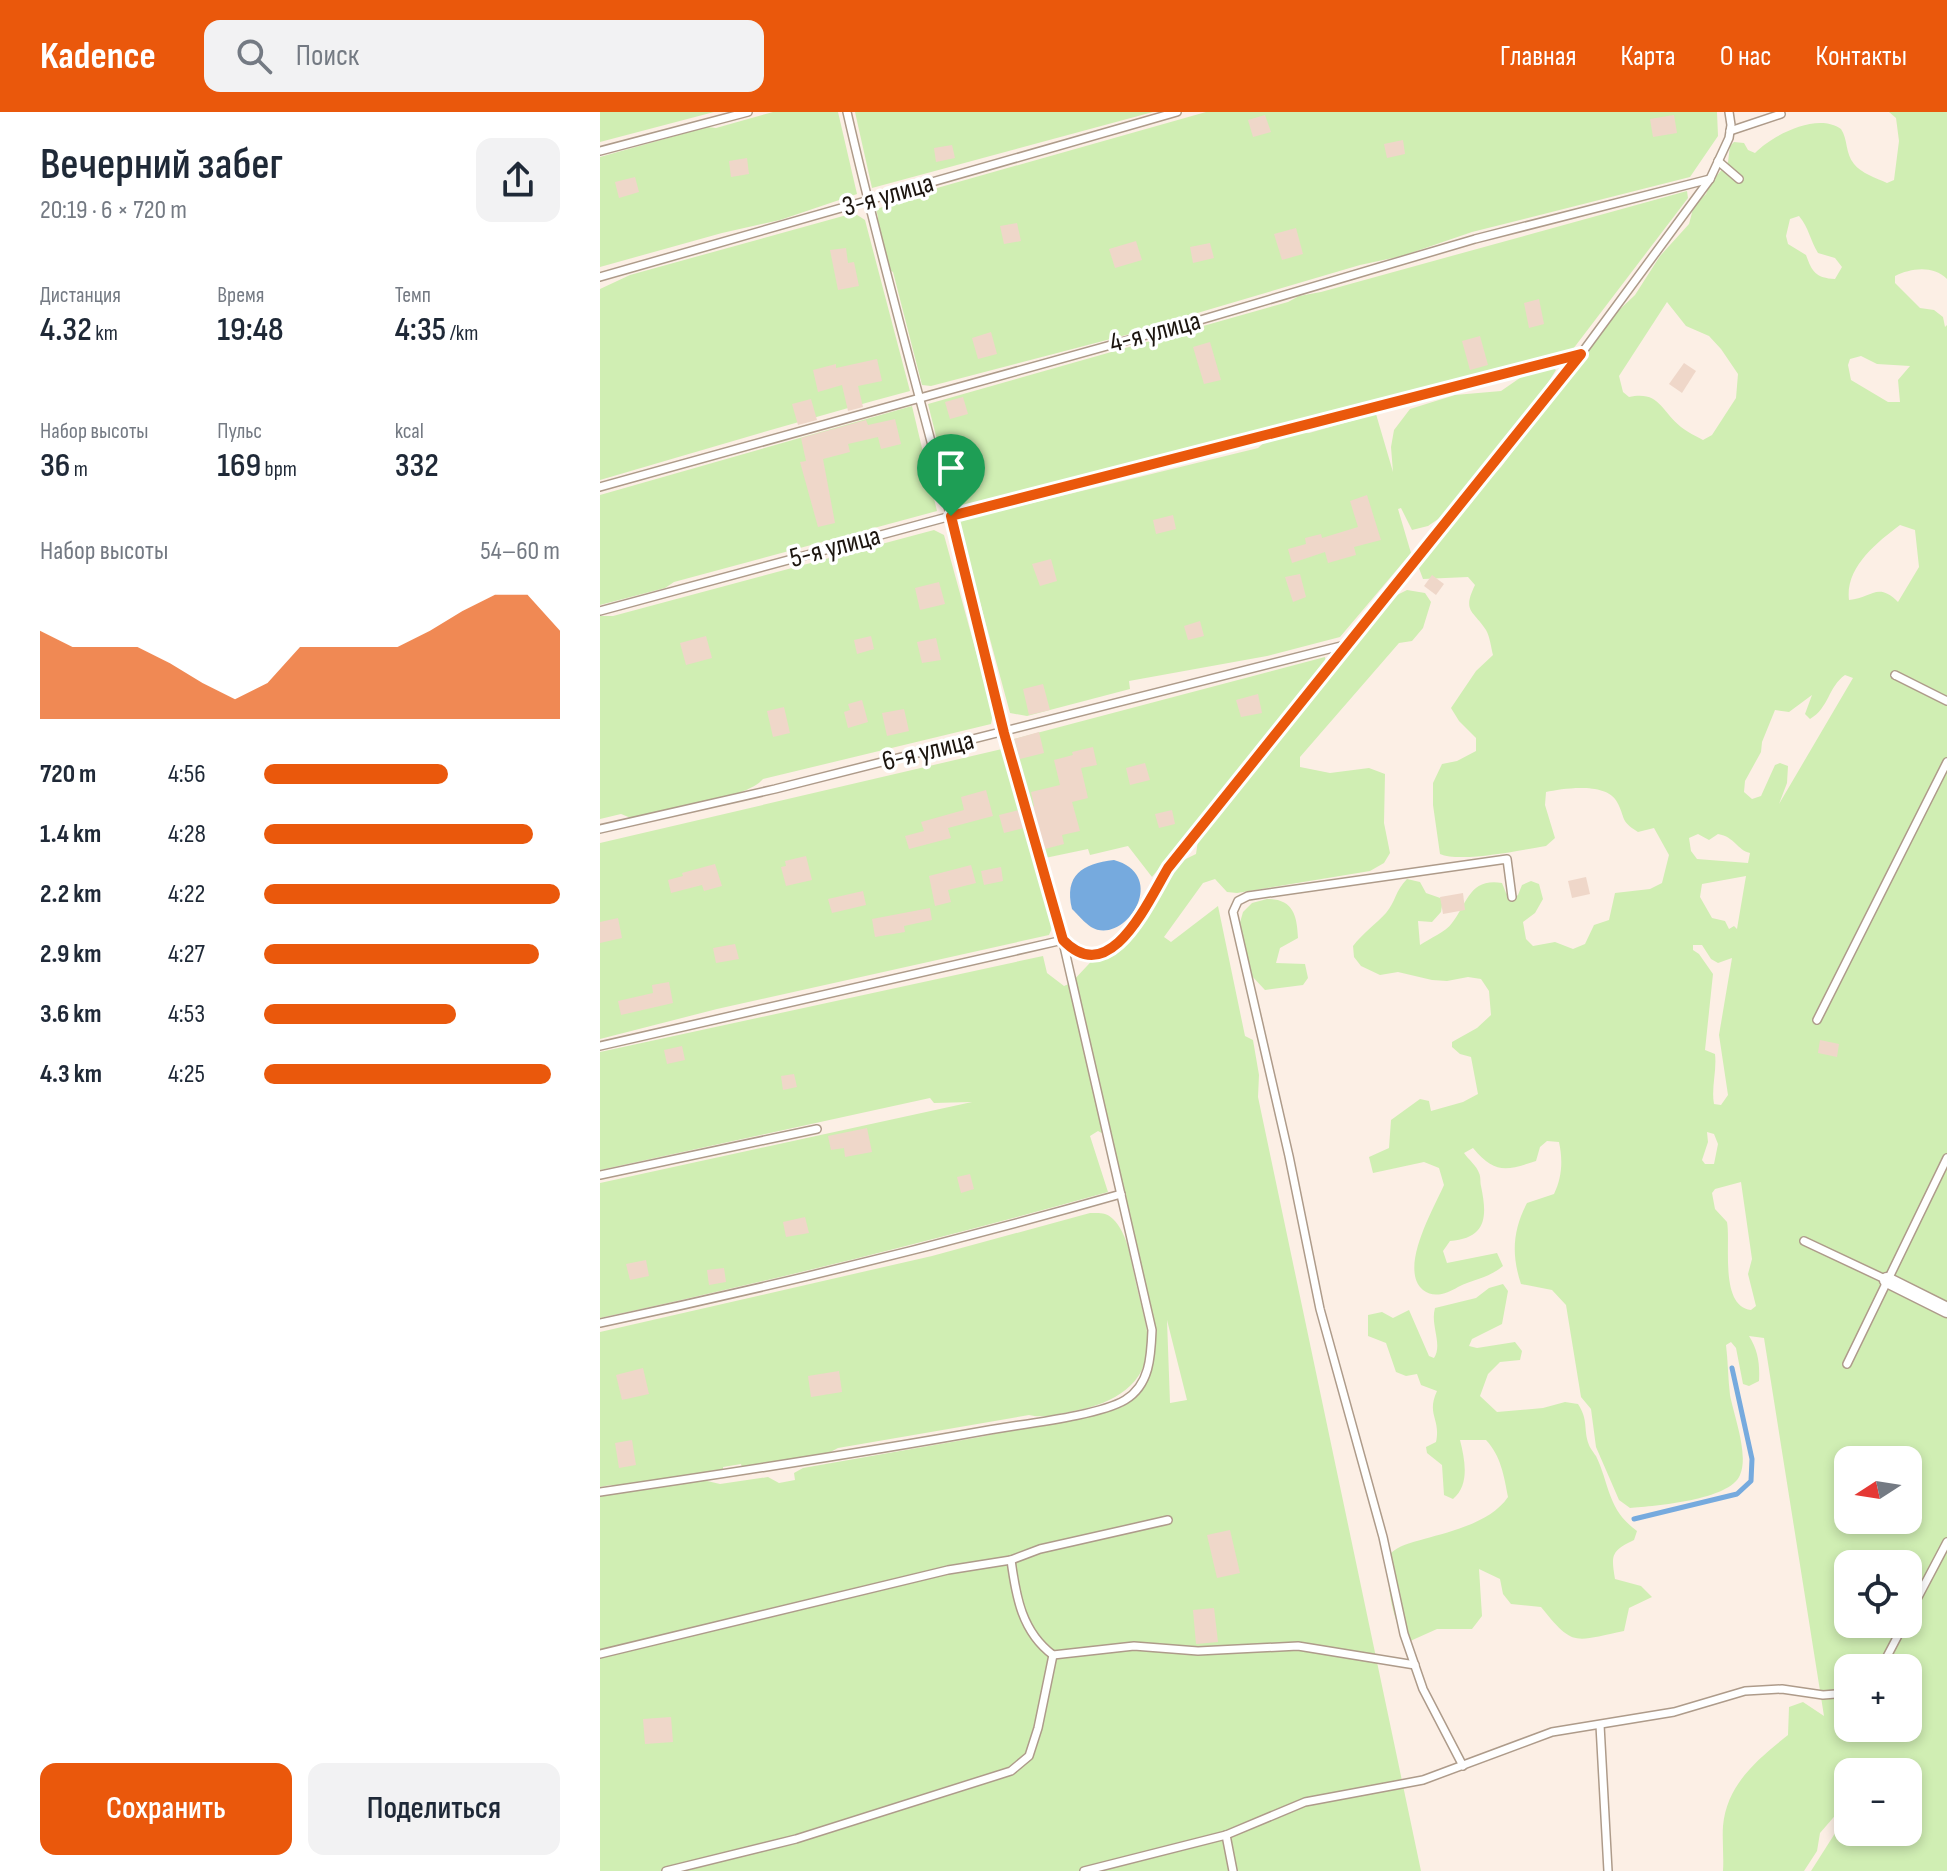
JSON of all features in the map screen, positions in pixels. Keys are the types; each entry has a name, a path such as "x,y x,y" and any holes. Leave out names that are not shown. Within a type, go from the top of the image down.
{"street":[{"path":"1887,1280 1947,1310"}],"lane":[{"path":"600,151 748,112"},
{"path":"600,1492 844,1455 1108,1407 1125,1399 1141,1385 1150,1362 1152,1330 1063,940 1004,733 847,112"},
{"name":"3-я улица","path":"600,277 1177,112"},
{"path":"1063,940 1084,956 1100,956 1111,950 1139,917 1168,868 1581,354 1710,179 1730,131 1729,112"},
{"path":"1730,131 1781,114"},
{"path":"1718,161 1739,179"},
{"name":"4-я улица","path":"600,487 918,396 1197,321 1475,239 1710,179"},
{"name":"5-я улица","path":"600,611 951,516 1581,354"},
{"name":"6-я улица","path":"600,829 1004,733 1347,644"},
{"path":"1895,675 1947,701"},
{"path":"1817,1020 1947,762"},
{"path":"1463,1766 1423,1689 1404,1634 1383,1537 1320,1309 1289,1156 1233,912 1238,901 1248,896 1507,859 1512,897"},
{"path":"600,1046 1063,940"},
{"path":"600,1175 817,1129"},
{"path":"1847,1364 1947,1158"},
{"path":"600,1323 713,1300 969,1237 1121,1194"},
{"path":"1804,1241 1887,1280"},
{"path":"600,1654 948,1570 1011,1560 1040,1549 1168,1520"},
{"path":"1922,1589 1947,1542"},
{"path":"1011,1560 1021,1613 1038,1644 1053,1655 1134,1646 1198,1651 1298,1646 1415,1665"},
{"path":"666,1871 796,1839 1011,1771 1029,1756 1053,1655"},
{"path":"1084,1871 1226,1835 1305,1802 1396,1787 1463,1766 1552,1732 1674,1712 1745,1691 1782,1689 1834,1694"},
{"path":"1600,1725 1608,1871"},
{"path":"1226,1835 1233,1871"}],"green space":[{"path":"600,112 714,112 600,142"},
{"path":"773,112 838,112 857,194 780,220 600,267 600,157"},
{"path":"855,112 1153,112 872,188"},
{"path":"1206,112 1717,112 1718,136 1690,177 1472,232 1402,256 1360,265 1172,323 931,386 922,385 893,272 888,269 876,209 937,188"},
{"path":"1889,112 1947,112 1947,279 1929,270 1915,270 1895,276 1895,283 1920,308 1934,310 1943,317 1945,327 1947,325 1947,1871 1811,1871 1834,1835 1834,1846 1922,1846 1922,1758 1834,1758 1834,1817 1820,1833 1817,1851 1804,1871 1723,1871 1723,1826 1730,1798 1737,1785 1788,1735 1789,1707 1803,1702 1824,1716 1764,1338 1749,1336 1759,1363 1759,1381 1749,1386 1743,1384 1736,1348 1731,1342 1726,1345 1730,1395 1743,1457 1740,1475 1733,1484 1707,1496 1673,1503 1630,1508 1619,1500 1596,1447 1591,1409 1581,1397 1566,1305 1552,1290 1521,1284 1516,1262 1516,1233 1527,1203 1554,1194 1557,1188 1561,1169 1559,1142 1547,1141 1540,1147 1536,1161 1509,1168 1495,1166 1473,1148 1464,1153 1480,1175 1484,1215 1478,1230 1472,1235 1450,1241 1443,1251 1447,1263 1497,1253 1503,1266 1487,1276 1441,1294 1423,1290 1416,1280 1414,1268 1420,1238 1444,1185 1439,1168 1424,1162 1373,1173 1369,1157 1389,1148 1391,1120 1420,1099 1429,1101 1431,1111 1463,1102 1478,1094 1471,1057 1460,1054 1452,1047 1452,1042 1477,1028 1491,1015 1489,991 1481,979 1468,977 1447,981 1398,972 1380,975 1361,966 1354,957 1353,946 1386,913 1407,879 1420,882 1426,893 1443,899 1441,912 1432,922 1418,921 1420,945 1449,926 1476,888 1491,882 1502,883 1512,899 1518,895 1522,885 1531,881 1539,884 1543,899 1535,913 1523,922 1526,939 1533,946 1555,942 1573,949 1585,944 1594,925 1609,920 1615,893 1650,889 1662,883 1669,855 1654,828 1638,832 1625,821 1612,796 1595,789 1546,792 1545,805 1555,838 1546,846 1476,856 1440,854 1433,783 1442,764 1457,761 1476,751 1476,738 1451,708 1476,671 1493,655 1487,633 1469,606 1475,585 1468,577 1423,579 1417,563 1455,513 1472,502 1478,489 1501,467 1618,311 1635,295 1660,256 1689,224 1694,205 1706,194 1728,162 1730,146 1734,142 1744,143 1748,150 1755,153 1773,139 1796,128 1808,124 1831,124 1841,129 1851,160 1857,167 1887,183 1894,180 1899,141 1896,118","holes":["1799,216 1818,253 1835,258 1842,267 1835,279 1816,273 1806,255 1788,244 1786,236 1790,219","1667,302 1686,326 1709,336 1721,349 1738,374 1736,398 1712,435 1703,440 1681,427 1654,399 1629,397 1623,392 1619,376","1861,356 1877,364 1910,366 1898,380 1900,402 1888,402 1851,380 1850,359","1900,525 1915,530 1919,567 1898,602 1879,592 1849,600 1849,588 1857,567 1881,540","1845,675 1853,678 1779,804 1787,783 1788,766 1780,763 1775,765 1761,796 1752,799 1744,792 1745,781 1761,752 1775,710 1789,712 1812,695 1805,714 1810,719 1821,709","1698,834 1709,840 1718,834 1750,853 1748,863 1697,859 1691,851 1689,838","1746,876 1737,929 1734,926 1729,929 1725,921 1712,918 1700,897 1702,884","1693,945 1702,945 1711,959 1718,963 1732,958 1719,1035 1728,1095 1721,1105 1714,1104 1713,1098 1715,1054 1705,1050 1713,974 1693,950","1707,1132 1714,1134 1718,1144 1714,1164 1705,1164 1702,1160 1708,1142","1741,1182 1752,1259 1748,1274 1756,1306 1751,1310 1741,1306 1734,1298 1728,1272 1727,1222 1715,1209 1712,1193 1715,1189"]},
{"path":"1687,191 1688,198 1570,353 960,507 953,504 928,404 1288,302 1299,296"},
{"path":"854,213 865,220 910,391 600,480 600,289 630,275"},
{"path":"1548,365 1556,370 1520,427 1447,513 1428,526 1412,530 1401,508 1398,509 1411,553 1340,637 1267,656 1129,681 1130,689 1027,716 1010,713 958,521 1258,448 1268,439 1297,432 1309,433 1376,414 1393,472 1391,447 1394,430 1410,409 1455,395 1501,391 1536,367"},
{"path":"912,406 937,511 600,605 600,495"},
{"path":"934,530 944,535 993,714 991,724 763,779 740,793 702,803 631,818 621,814 600,819 600,616 613,616"},
{"path":"1407,590 1425,593 1431,602 1423,628 1412,641 1399,643 1300,757 1300,767 1330,773 1369,768 1385,774 1384,823 1390,853 1384,863 1370,871 1237,893 1227,892 1215,879 1203,883 1164,937 1171,942 1218,906 1245,1036 1253,1040 1259,1075 1258,1097 1421,1871 600,1871 600,1496 703,1480 720,1484 768,1477 779,1483 795,1480 794,1473 803,1468 980,1437 1122,1407 1138,1396 1148,1378 1156,1332 1131,1224 1117,1192 1111,1138 1098,1131 1090,1136 1108,1192 855,1259 600,1318 600,1183 972,1102 934,1103 930,1098 600,1170 600,1052 1043,956 1047,973 1064,986 1071,983 1117,934 1149,911 1153,892 1164,876 1196,854 1198,840 1272,744 1395,596","holes":["1167,1320 1187,1400 1170,1403"]},
{"path":"1325,657 1326,663 1152,877 1128,846 1090,855 1088,849 1045,858 1014,739"},
{"path":"1002,749 1052,928 1049,935 717,1009 600,1039 600,843"},
{"path":"1267,899 1288,905 1295,916 1298,938 1280,948 1276,963 1305,964 1308,978 1303,985 1265,990 1250,974 1239,926 1243,912 1252,903"},
{"path":"1090,1213 1108,1215 1123,1233 1147,1329 1148,1344 1142,1370 1126,1390 1115,1397 1091,1407 1060,1414 1029,1415 838,1448 823,1456 742,1468 741,1464 723,1467 723,1471 618,1490 611,1485 600,1487 600,1332 932,1256"},
{"path":"1503,1284 1508,1291 1502,1324 1472,1339 1469,1346 1477,1348 1515,1342 1522,1351 1520,1360 1500,1362 1488,1374 1480,1396 1497,1412 1543,1408 1565,1402 1578,1404 1584,1415 1589,1445 1601,1467 1610,1496 1620,1514 1637,1531 1634,1540 1614,1555 1615,1579 1641,1586 1652,1597 1629,1608 1624,1631 1576,1638 1561,1629 1541,1607 1511,1604 1503,1594 1500,1579 1479,1569 1482,1616 1472,1629 1437,1629 1408,1642 1397,1623 1391,1600 1389,1555 1405,1545 1482,1519 1508,1497 1498,1460 1486,1440 1460,1440 1464,1464 1462,1487 1453,1499 1444,1495 1442,1465 1427,1453 1426,1447 1436,1442 1433,1406 1437,1391 1421,1385 1417,1374 1406,1376 1396,1372 1386,1343 1368,1336 1368,1315 1382,1312 1393,1318 1409,1310 1429,1356 1434,1358 1437,1347 1435,1308 1476,1298 1489,1288"}],"water":[{"path":"1114,860 1131,868 1139,880 1140,894 1128,919 1104,931 1091,927 1072,909 1071,888 1073,880 1085,868"}],"building":[{"path":"1265,115 1271,132 1253,137 1248,120"},
{"path":"1674,115 1677,133 1653,137 1650,119"},
{"path":"1403,140 1405,154 1387,158 1384,144"},
{"path":"952,145 955,158 936,162 934,148"},
{"path":"747,158 749,174 731,177 729,161"},
{"path":"635,177 639,192 619,198 615,182"},
{"path":"1017,223 1021,241 1004,244 1000,226"},
{"path":"1296,228 1303,254 1282,260 1274,234"},
{"path":"1136,241 1142,260 1115,268 1109,249"},
{"path":"1210,243 1214,258 1193,263 1190,247"},
{"path":"846,248 848,263 854,262 859,286 838,290 830,250"},
{"path":"1539,299 1544,324 1529,328 1524,303"},
{"path":"991,332 997,354 978,359 972,338"},
{"path":"1480,336 1488,365 1470,370 1462,341"},
{"path":"1210,342 1221,380 1204,384 1193,347"},
{"path":"877,359 882,381 858,386 863,407 848,411 842,385 818,392 813,370"},
{"path":"1684,363 1696,371 1682,393 1669,384"},
{"path":"963,397 968,414 950,419 945,402"},
{"path":"811,399 817,420 798,425 792,404"},
{"path":"895,419 901,444 881,449 878,437 848,444 850,452 823,459 835,523 818,527 800,462 806,461 801,438 866,420 868,425"},
{"path":"1367,495 1381,540 1354,547 1356,555 1328,563 1325,552 1292,563 1288,549 1306,544 1305,538 1321,534 1322,538 1358,527 1350,501"},
{"path":"1173,515 1176,529 1156,534 1153,520"},
{"path":"1051,559 1057,581 1040,586 1032,564"},
{"path":"1300,574 1306,597 1293,602 1285,577"},
{"path":"1432,575 1444,584 1436,595 1424,586"},
{"path":"939,582 945,604 920,610 915,588"},
{"path":"1200,621 1204,636 1188,640 1184,626"},
{"path":"706,636 712,658 686,665 680,643"},
{"path":"871,636 874,649 857,654 854,640"},
{"path":"936,638 941,660 922,663 917,642"},
{"path":"1043,684 1050,710 1029,715 1023,689"},
{"path":"1258,694 1262,713 1241,717 1236,700"},
{"path":"862,700 868,722 848,728 844,712 850,710 848,704"},
{"path":"784,707 790,733 773,737 767,711"},
{"path":"904,709 909,731 887,736 882,713"},
{"path":"1039,732 1044,753 1020,759 1014,739"},
{"path":"1093,747 1097,765 1081,768 1088,798 1072,802 1080,831 1062,835 1064,844 1045,849 1032,807 1031,792 1060,785 1054,760"},
{"path":"1145,763 1150,780 1130,785 1126,768"},
{"path":"986,790 993,816 948,828 951,838 909,849 905,836 924,831 921,822 964,810 961,797"},
{"path":"1019,810 1024,828 1004,833 999,815"},
{"path":"1172,810 1175,824 1159,828 1155,814"},
{"path":"806,856 812,880 786,886 781,867 786,866 785,861"},
{"path":"715,864 722,886 704,891 702,885 671,893 668,880"},
{"path":"971,865 976,883 948,890 951,902 935,906 929,876"},
{"path":"1001,867 1003,881 984,885 981,871"},
{"path":"1586,877 1590,894 1572,898 1568,881"},
{"path":"863,891 866,905 832,913 828,899"},
{"path":"1463,893 1465,910 1443,914 1440,897"},
{"path":"930,908 932,920 904,926 905,932 875,937 872,919"},
{"path":"618,918 622,938 600,943 600,922"},
{"path":"735,944 739,959 716,963 713,948"},
{"path":"669,982 673,1003 621,1015 618,1001 653,993 652,985"},
{"path":"1820,1040 1839,1044 1837,1057 1818,1053"},
{"path":"682,1046 685,1060 667,1064 664,1050"},
{"path":"794,1074 797,1087 783,1090 781,1076"},
{"path":"867,1128 872,1152 845,1157 844,1148 831,1150 828,1136"},
{"path":"970,1174 974,1189 961,1193 957,1177"},
{"path":"805,1217 809,1233 786,1237 783,1222"},
{"path":"646,1260 649,1276 630,1280 626,1264"},
{"path":"724,1268 726,1282 709,1285 707,1270"},
{"path":"643,1368 649,1394 622,1400 616,1375"},
{"path":"839,1371 842,1392 811,1397 808,1376"},
{"path":"632,1440 636,1465 619,1468 615,1443"},
{"path":"1230,1530 1240,1573 1217,1578 1207,1535"},
{"path":"1214,1608 1218,1642 1196,1644 1193,1610"},
{"path":"671,1717 673,1742 645,1744 643,1719"}],"waterway":[{"path":"1634,1519 1737,1494 1751,1481 1752,1459 1732,1368"}],"route":[{"path":"1581,354 1168,868 1139,917 1111,950 1100,956 1084,956 1063,940 1004,733 951,516 1581,354"}]}
